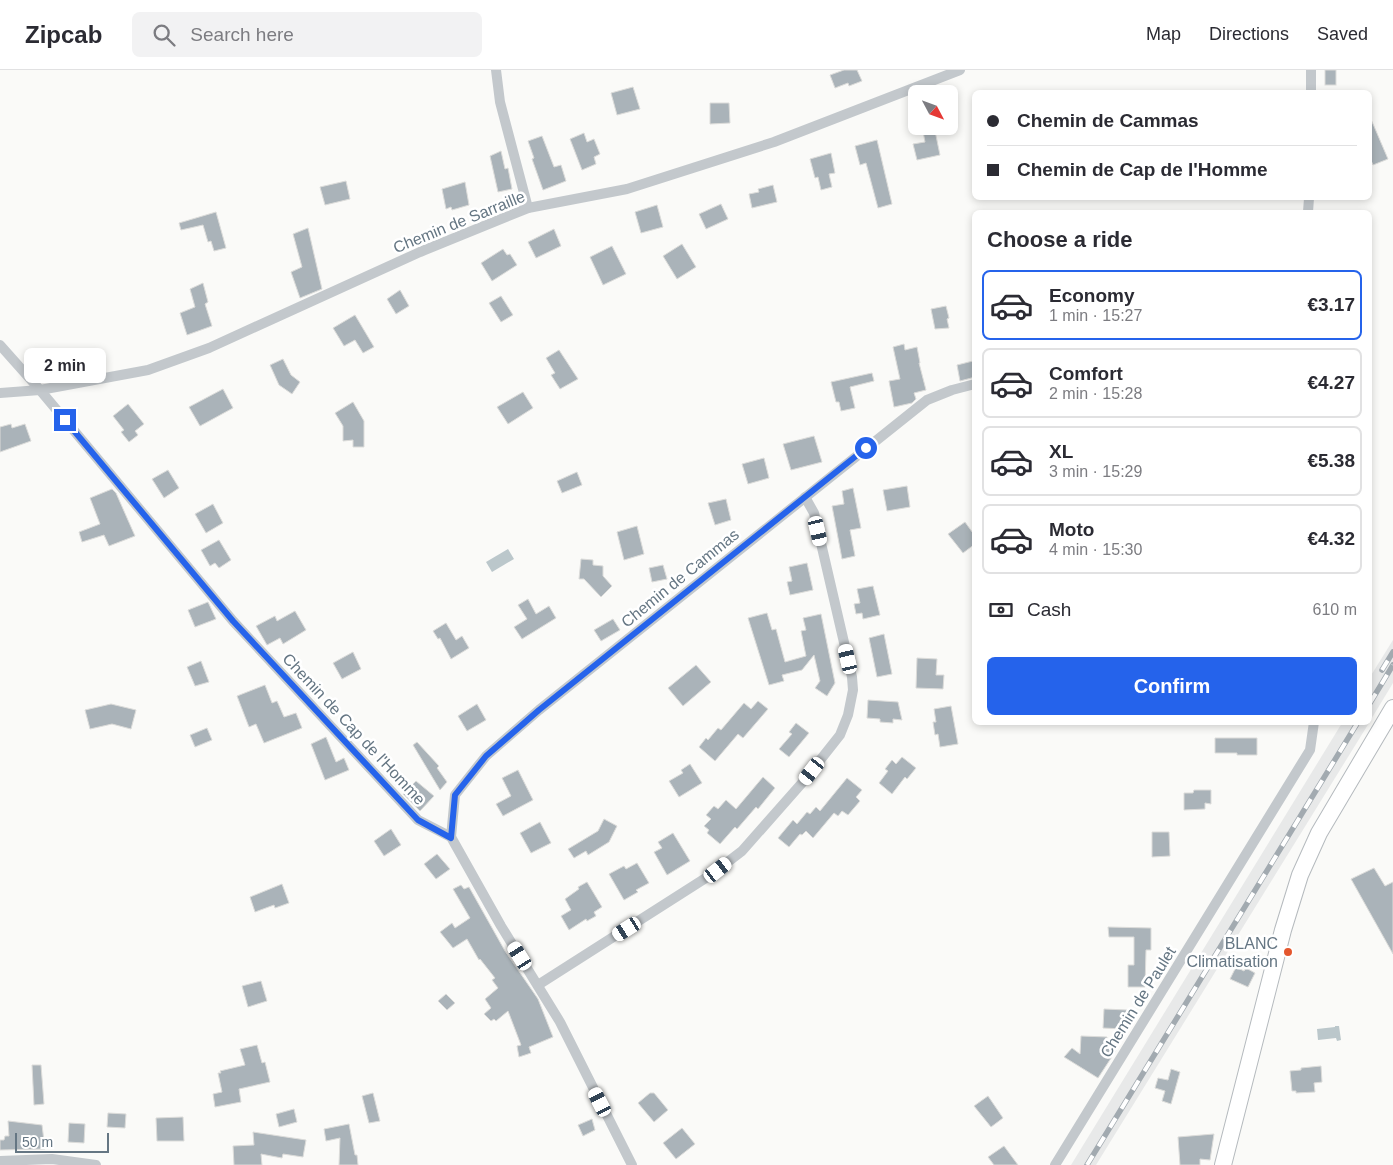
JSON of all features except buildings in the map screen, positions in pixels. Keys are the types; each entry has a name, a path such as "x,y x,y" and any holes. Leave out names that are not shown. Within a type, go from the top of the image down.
{"main road":[{"path":"1223,1165 1283,930 1300,875 1322,826 1393,708"}],"street":[{"path":"496,70 500,102 528,208"},
{"name":"Chemin de Sarraille","path":"0,393 40,390 148,370 209,348 420,252 528,208 627,189 774,142 960,70"},
{"path":"1311,70 1311,90"},
{"name":"Chemin de Cap de l'Homme","path":"0,345 40,390 233,621 418,820 451,838"},
{"name":"Chemin de Cammas","path":"451,838 455,795 486,756 539,710 927,400 972,385"},
{"path":"538,985 712,874 742,851 802,783 840,735 848,715 853,690 852,677 814,512 805,497"},
{"name":"Chemin de Paulet","path":"1055,1165 1310,750 1314,725"},
{"path":"451,838 501,926 560,1022 632,1165"},
{"path":"0,1161 52,1159 96,1165"}],"shaded area":[{"path":"508,549 514,559 492,572 486,562"},
{"path":"1393,640 1393,683 1372,718 1372,674"},
{"path":"1341,725 1368,725 1096,1165 1071,1165"},
{"path":"1339,1026 1341,1040 1337,1041 1336,1038 1318,1040 1317,1029"}],"railway":[{"path":"1382,670 1393,652"},
{"path":"1372,700 1393,665"},
{"path":"1087,1165 1356,725"}],"place":[{"name":"BLANC Climatisation","path":"1288,952"}],"route":[{"path":"65,420 233,621 418,820 451,838 455,795 486,756 539,710 866,448"}]}
